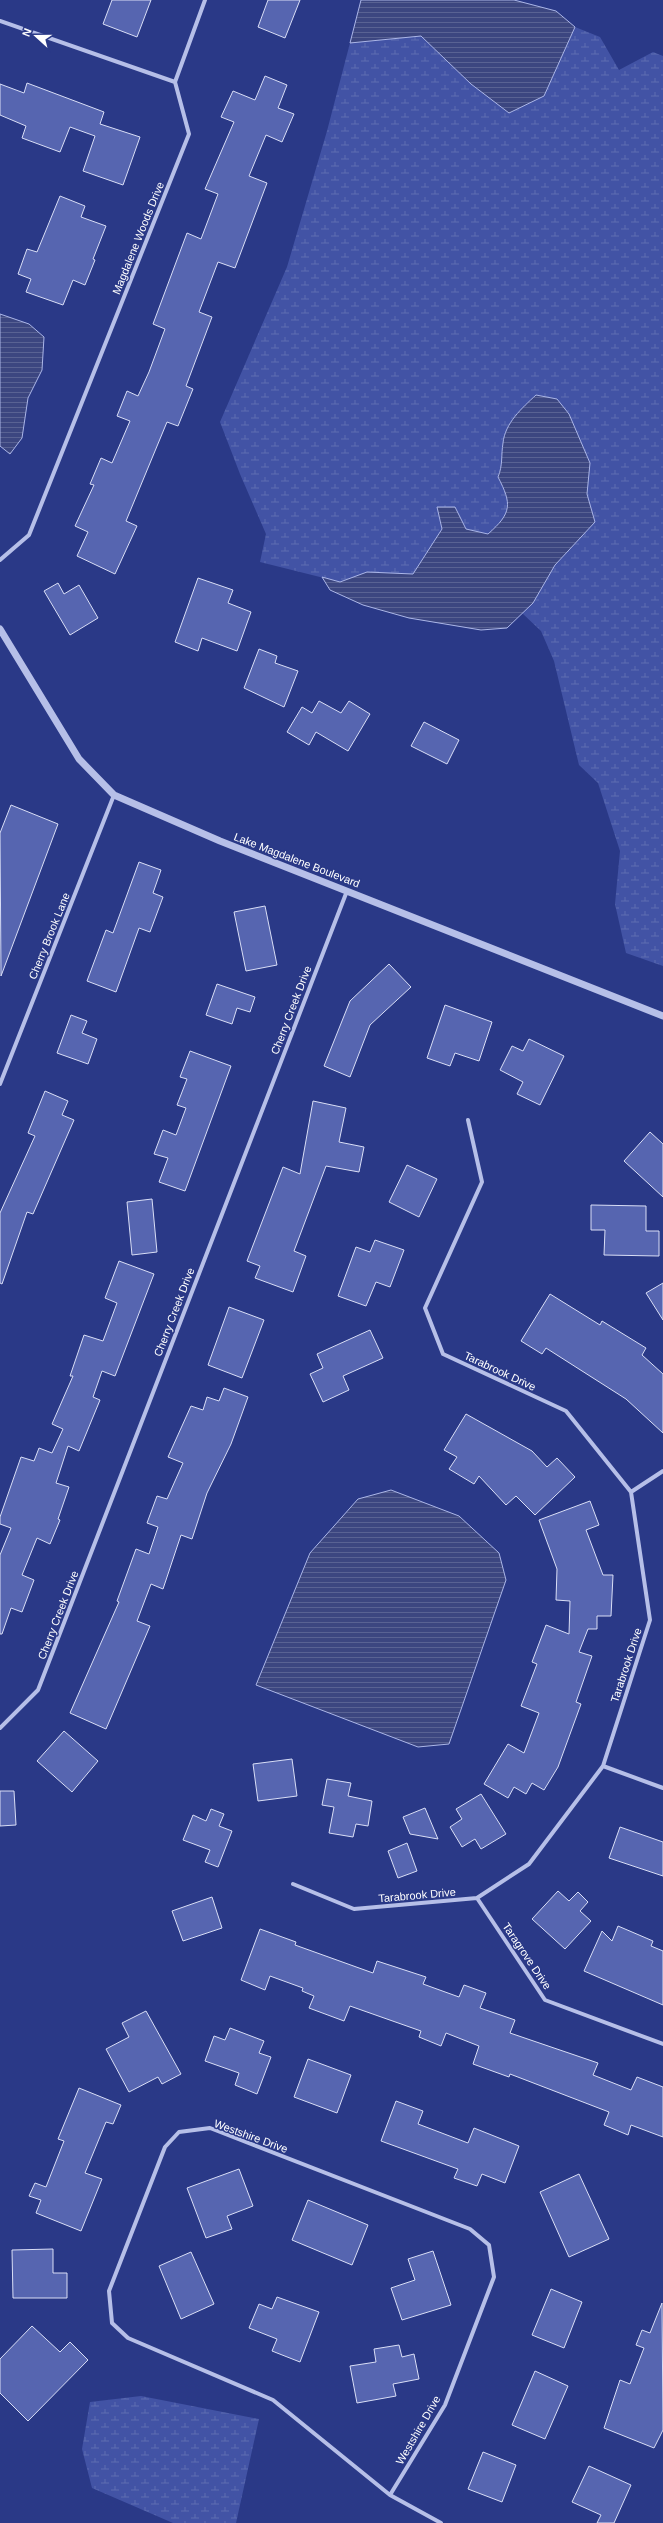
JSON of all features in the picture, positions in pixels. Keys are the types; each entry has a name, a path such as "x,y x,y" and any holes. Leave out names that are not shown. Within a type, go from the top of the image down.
{"street":[{"path":"0,21 175,82 205,0"},
{"name":"Magdalene Woods Drive","path":"0,560 29,535 189,134 175,82"},
{"name":"Lake Magdalene Boulevard","path":"0,629 80,759 114,795 220,841 663,1016"},
{"name":"Cherry Brook Lane","path":"0,1084 114,795"},
{"name":"Cherry Creek Drive","path":"0,1728 38,1690 347,891"},
{"name":"Tarabrook Drive","path":"293,1884 354,1909 477,1898 529,1864 603,1766 650,1620 631,1492 566,1411 443,1354 425,1308 482,1182 468,1120"},
{"path":"631,1492 663,1471"},
{"path":"603,1766 663,1788"},
{"name":"Taragrove Drive","path":"477,1898 545,2000 663,2044"},
{"name":"Westshire Drive","path":"390,2495 445,2405 494,2277 489,2245 470,2229 210,2128 179,2132 164,2147 109,2291 112,2323 128,2338 273,2400 390,2495 441,2523"}],"green space":[{"path":"575,27 600,37 619,70 653,52 663,56 663,966 626,953 615,904 620,851 598,783 579,765 554,661 541,631 522,613 533,603 555,565 595,522 587,494 590,463 569,414 557,399 536,395 515,416 507,429 503,443 500,472 498,476 506,494 508,508 502,519 488,534 466,529 455,507 437,507 442,529 413,574 367,572 340,582 260,562 266,534 240,474 220,422 287,267 327,131 350,43 421,36 471,84 544,96"},
{"path":"141,2396 259,2419 236,2523 173,2523 92,2488 82,2449 90,2402"}],"shaded area":[{"path":"361,0 514,0 556,11 575,27 544,96 509,113 471,84 421,36 350,43"},
{"path":"0,314 29,324 44,337 42,370 28,398 22,438 10,454 0,446"},
{"path":"536,395 557,399 569,414 590,463 587,494 595,522 555,565 533,603 507,628 481,630 409,618 363,605 330,590 322,577 340,582 367,572 413,574 442,529 437,507 455,507 466,529 488,534 496,527 502,520 507,508 506,494 498,477 501,468 504,436 515,416"},
{"path":"391,1490 459,1516 499,1553 506,1580 449,1744 418,1747 256,1685 310,1553 358,1499"}],"building":[{"path":"112,0 151,0 137,37 103,24"},
{"path":"268,0 300,0 285,38 258,27"},
{"path":"265,76 287,85 278,108 294,114 282,142 266,135 249,176 267,183 235,268 218,262 199,312 212,317 186,386 193,389 178,426 167,422 126,521 137,526 115,574 77,556 88,532 75,526 94,485 90,484 101,458 112,463 130,421 117,416 127,391 138,396 149,372 165,329 153,324 187,233 201,239 218,194 205,189 234,122 221,117 233,91 255,100"},
{"path":"27,83 104,112 100,124 140,137 123,185 83,171 95,136 70,127 60,152 22,138 26,126 0,115 0,84 24,93"},
{"path":"60,196 85,206 81,217 106,226 85,285 73,280 63,305 26,292 31,279 18,274 27,249 37,252"},
{"path":"198,578 233,590 228,603 251,612 237,651 202,638 198,651 175,642"},
{"path":"58,583 64,594 79,585 98,618 70,635 44,591"},
{"path":"259,649 277,656 275,663 298,671 284,707 244,688"},
{"path":"319,701 341,713 349,701 370,714 348,751 316,732 309,745 287,732 302,707 312,713"},
{"path":"424,722 459,740 447,764 411,746"},
{"path":"11,805 58,824 1,976 0,833"},
{"path":"139,862 161,870 153,893 163,897 150,932 139,928 116,992 87,981 106,930 113,933"},
{"path":"265,906 277,965 246,971 234,912"},
{"path":"389,964 411,987 370,1025 350,1077 324,1066 350,1001"},
{"path":"217,984 255,997 250,1012 237,1008 232,1024 206,1015"},
{"path":"445,1005 492,1022 479,1061 455,1053 450,1066 427,1058"},
{"path":"71,1015 87,1021 82,1033 97,1039 88,1064 57,1053"},
{"path":"529,1039 564,1056 540,1105 517,1094 523,1082 500,1070 512,1046 523,1051"},
{"path":"190,1051 231,1066 185,1191 159,1182 168,1158 154,1154 163,1130 176,1135 186,1108 177,1105 187,1079 180,1077"},
{"path":"45,1091 68,1101 62,1115 74,1120 33,1214 27,1212 2,1284 0,1283 0,1213 35,1136 28,1133"},
{"path":"313,1101 346,1108 339,1142 364,1147 359,1172 326,1166 294,1251 306,1256 293,1292 255,1278 260,1266 247,1261 283,1167 300,1174"},
{"path":"650,1132 663,1144 663,1197 624,1161"},
{"path":"407,1165 437,1179 419,1217 389,1202"},
{"path":"152,1199 157,1252 132,1255 127,1202"},
{"path":"591,1205 646,1206 646,1231 659,1231 659,1256 604,1255 605,1230 591,1230"},
{"path":"375,1240 404,1250 390,1287 376,1282 366,1306 338,1296 356,1247 370,1252"},
{"path":"119,1261 154,1274 115,1376 102,1371 93,1397 100,1400 79,1451 68,1446 56,1483 69,1487 58,1519 60,1520 50,1544 37,1538 22,1575 34,1580 22,1612 11,1608 2,1634 0,1634 0,1555 11,1528 0,1524 0,1517 21,1457 34,1461 39,1448 52,1453 63,1429 52,1424 73,1376 70,1376 84,1335 103,1341 117,1303 105,1298"},
{"path":"663,1283 663,1320 646,1293"},
{"path":"550,1294 600,1325 602,1321 646,1348 642,1355 663,1374 663,1433 626,1399 546,1348 542,1354 521,1341"},
{"path":"229,1307 264,1320 242,1378 208,1365"},
{"path":"370,1330 383,1358 343,1376 349,1390 323,1402 310,1374 323,1368 317,1354"},
{"path":"224,1388 248,1397 231,1444 207,1493 192,1539 181,1535 163,1589 151,1584 137,1621 150,1626 106,1729 70,1713 119,1602 117,1601 136,1549 149,1554 158,1527 147,1523 157,1496 167,1499 183,1463 168,1457 191,1406 203,1410 207,1397 219,1401"},
{"path":"466,1414 532,1451 547,1467 557,1458 575,1477 535,1515 516,1496 506,1505 479,1476 474,1484 449,1469 457,1457 444,1450"},
{"path":"590,1501 599,1525 586,1530 603,1575 613,1575 611,1616 597,1616 597,1629 588,1629 579,1652 592,1656 576,1702 581,1704 558,1767 544,1790 532,1783 526,1794 514,1787 508,1798 484,1784 508,1744 524,1753 539,1713 521,1706 537,1664 532,1662 546,1625 569,1634 570,1601 556,1600 557,1569 539,1520"},
{"path":"64,1731 98,1761 72,1792 37,1761"},
{"path":"292,1759 297,1796 258,1801 253,1764"},
{"path":"327,1779 351,1783 348,1796 372,1801 368,1826 356,1824 353,1837 329,1833 334,1807 322,1805"},
{"path":"0,1791 14,1791 16,1825 0,1826"},
{"path":"481,1794 506,1834 481,1849 475,1839 462,1847 450,1827 462,1819 456,1809"},
{"path":"425,1808 438,1839 410,1834 403,1817"},
{"path":"211,1809 224,1814 219,1826 232,1831 218,1867 205,1862 210,1850 183,1840 193,1815 206,1821"},
{"path":"620,1827 663,1842 663,1876 609,1858"},
{"path":"407,1843 417,1871 398,1878 388,1851"},
{"path":"558,1891 569,1901 578,1892 588,1902 580,1911 591,1921 565,1949 532,1919"},
{"path":"212,1897 222,1928 183,1941 172,1911"},
{"path":"618,1926 653,1941 651,1946 663,1951 663,2005 584,1971 602,1931 612,1941"},
{"path":"260,1929 296,1942 295,1945 373,1973 377,1961 426,1977 423,1984 459,1997 464,1985 486,1993 480,2008 515,2020 510,2033 598,2063 593,2075 631,2090 637,2077 663,2087 663,2137 631,2125 628,2135 604,2125 609,2112 510,2074 509,2077 473,2064 479,2046 446,2033 441,2046 419,2037 421,2031 350,2006 344,2021 309,2008 314,1996 302,1991 303,1988 270,1976 265,1990 241,1980"},
{"path":"146,2011 181,2074 162,2084 158,2077 129,2092 106,2049 129,2037 122,2023"},
{"path":"230,2028 264,2041 259,2053 271,2057 257,2094 235,2085 239,2073 205,2061 214,2036 225,2040"},
{"path":"308,2059 351,2075 337,2113 294,2097"},
{"path":"79,2088 121,2105 113,2124 106,2122 85,2173 102,2179 81,2231 36,2213 41,2200 29,2196 35,2183 46,2187 64,2141 58,2139"},
{"path":"396,2101 423,2111 418,2124 468,2143 474,2128 519,2146 505,2183 482,2174 477,2186 454,2178 458,2169 381,2141"},
{"path":"239,2169 253,2206 227,2216 232,2229 206,2238 187,2188"},
{"path":"579,2174 609,2239 569,2257 540,2192"},
{"path":"308,2200 368,2225 352,2265 292,2240"},
{"path":"53,2249 53,2273 67,2273 67,2298 13,2298 12,2250"},
{"path":"433,2251 451,2305 402,2320 391,2288 415,2280 408,2259"},
{"path":"191,2252 214,2304 181,2319 159,2266"},
{"path":"551,2289 582,2302 564,2348 532,2335"},
{"path":"277,2297 319,2312 300,2362 272,2351 277,2339 249,2328 259,2304 272,2309"},
{"path":"662,2303 663,2430 654,2448 604,2428 620,2380 630,2384 644,2348 636,2345 642,2330 650,2333"},
{"path":"32,2326 60,2352 70,2342 88,2360 28,2421 0,2393 0,2359"},
{"path":"399,2345 402,2357 414,2354 419,2379 393,2384 396,2396 357,2403 350,2366 376,2362 374,2349"},
{"path":"535,2371 568,2386 545,2439 512,2425"},
{"path":"483,2452 516,2465 502,2502 468,2489"},
{"path":"589,2466 631,2485 614,2523 597,2523 601,2515 572,2502"}]}
